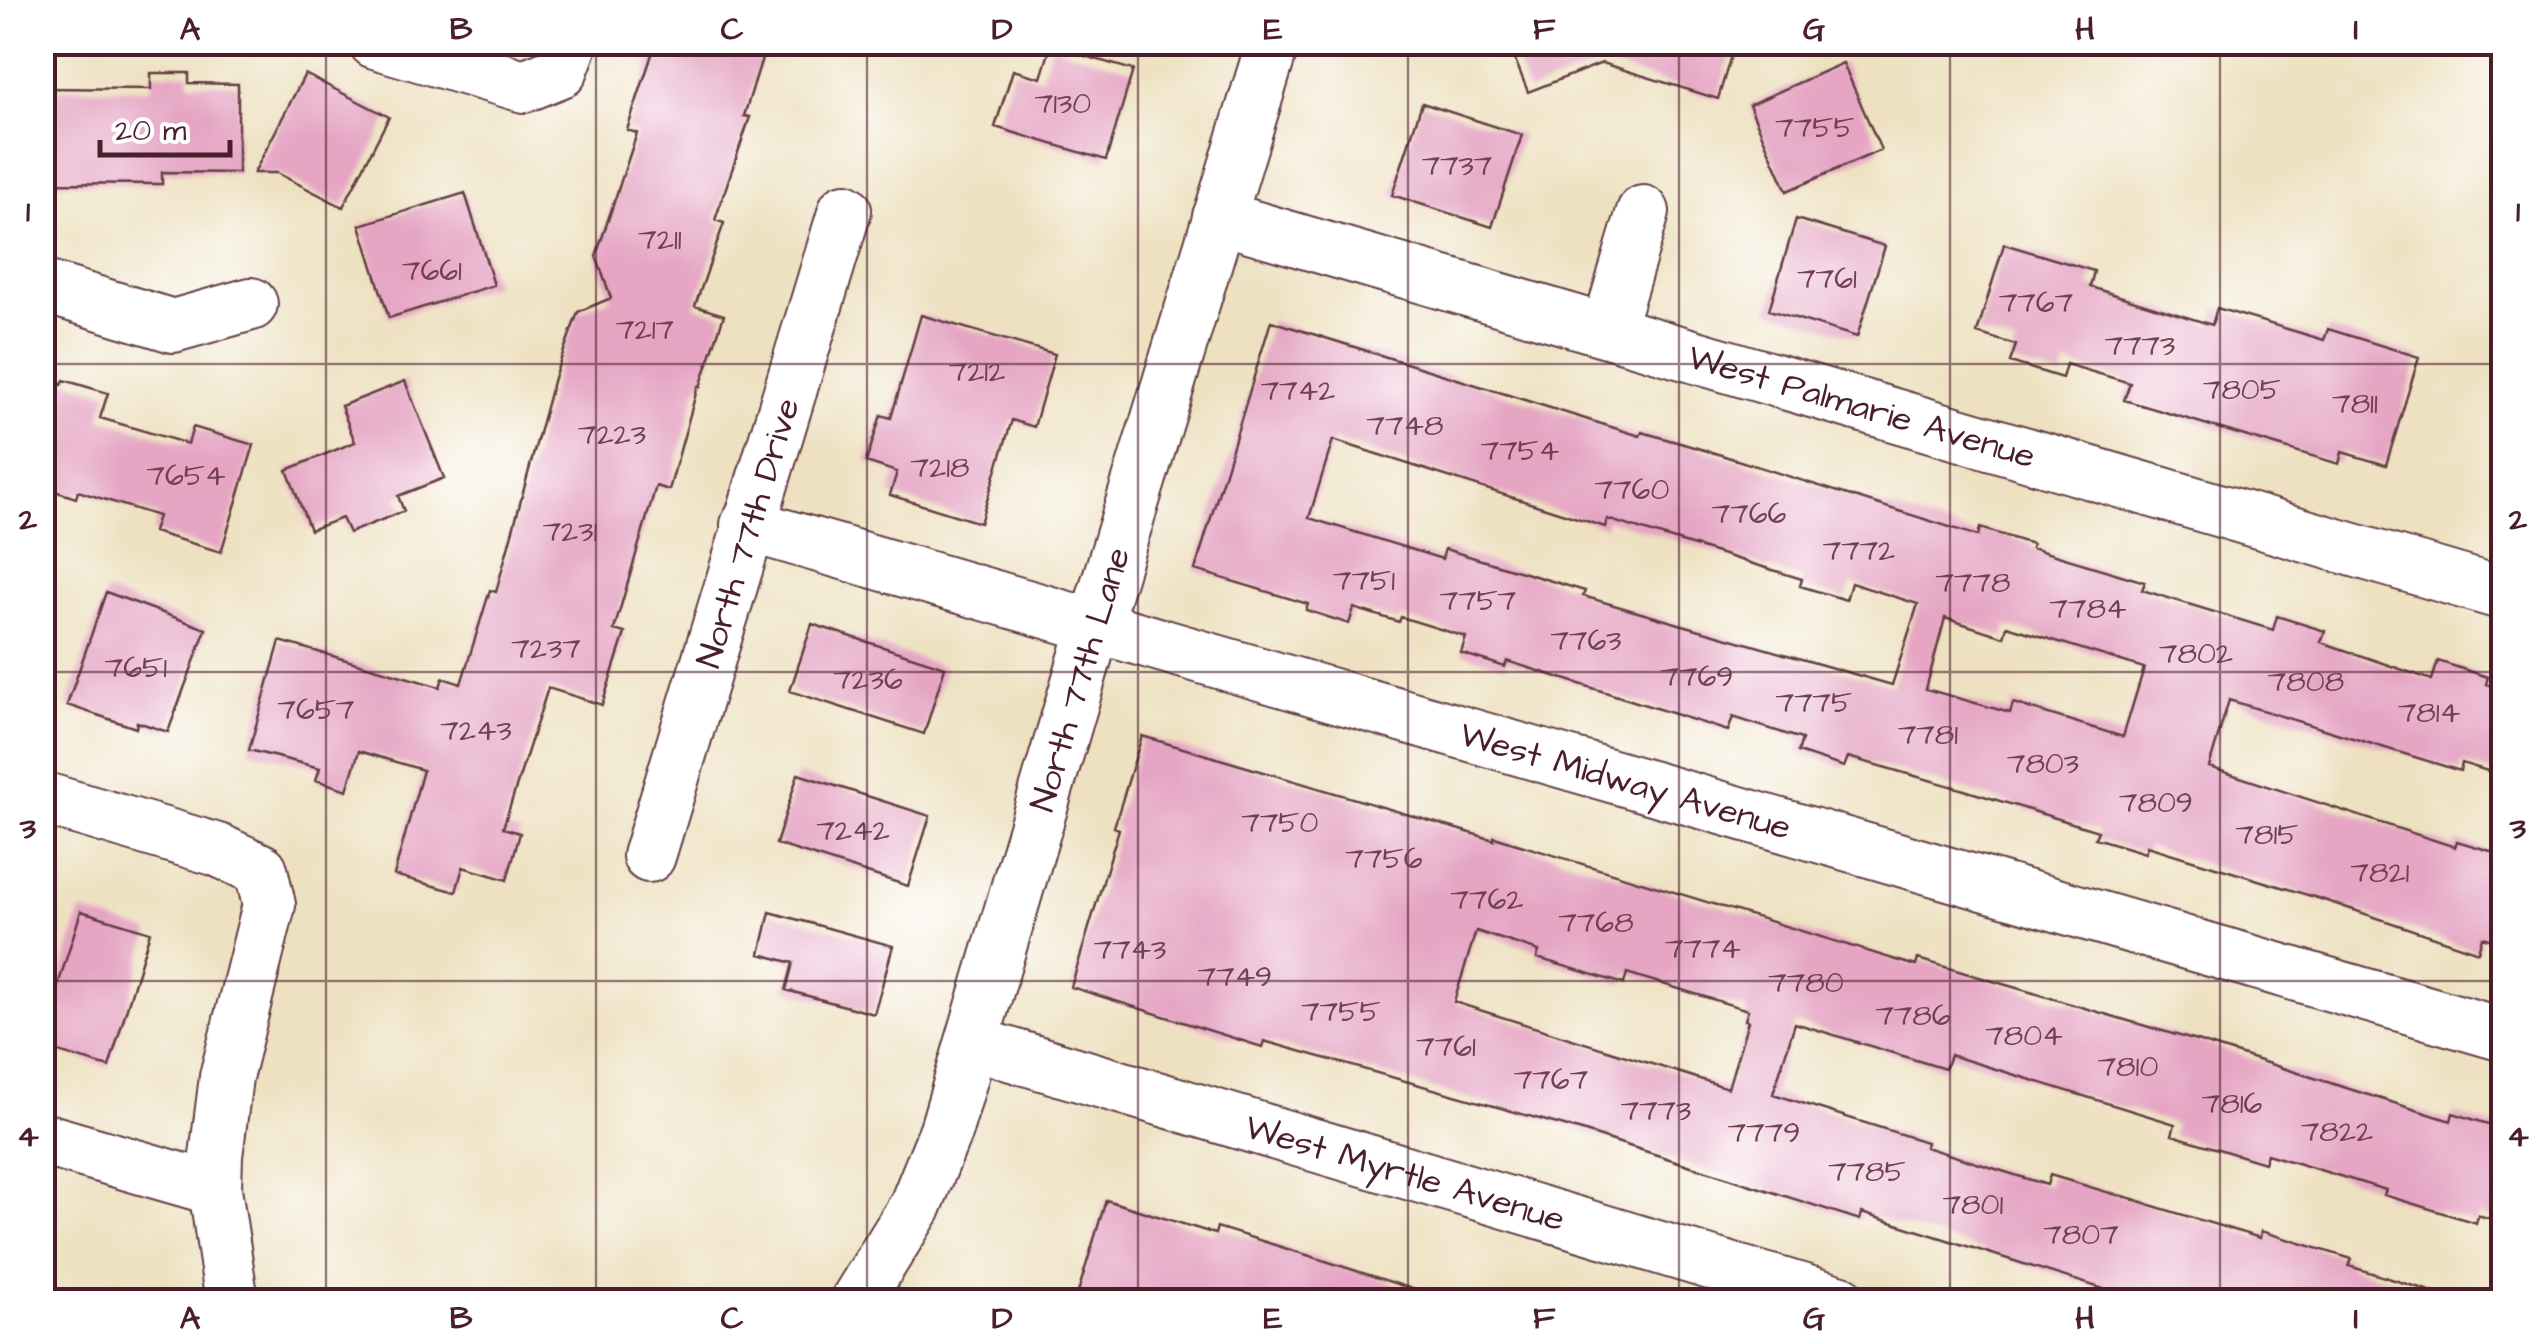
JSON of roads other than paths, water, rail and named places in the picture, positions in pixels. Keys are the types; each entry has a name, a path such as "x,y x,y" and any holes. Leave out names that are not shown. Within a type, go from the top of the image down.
{"street":[{"path":"375,42 524,86 561,71 572,42"},
{"name":"North 77th Lane","path":"856,1302 915,1206 946,1130 1094,628 1274,42"},
{"name":"North 77th Drive","path":"649,856 846,210"},
{"path":"1608,330 1643,212"},
{"name":"West Palmarie Avenue","path":"1219,217 2504,594"},
{"path":"42,286 172,326 251,304"},
{"name":"West Midway Avenue","path":"747,526 2504,1035"},
{"path":"42,798 218,850 261,870 269,905 219,1114 215,1190 232,1302"},
{"name":"West Myrtle Avenue","path":"972,1043 1841,1302"},
{"path":"42,1140 215,1190"}]}
